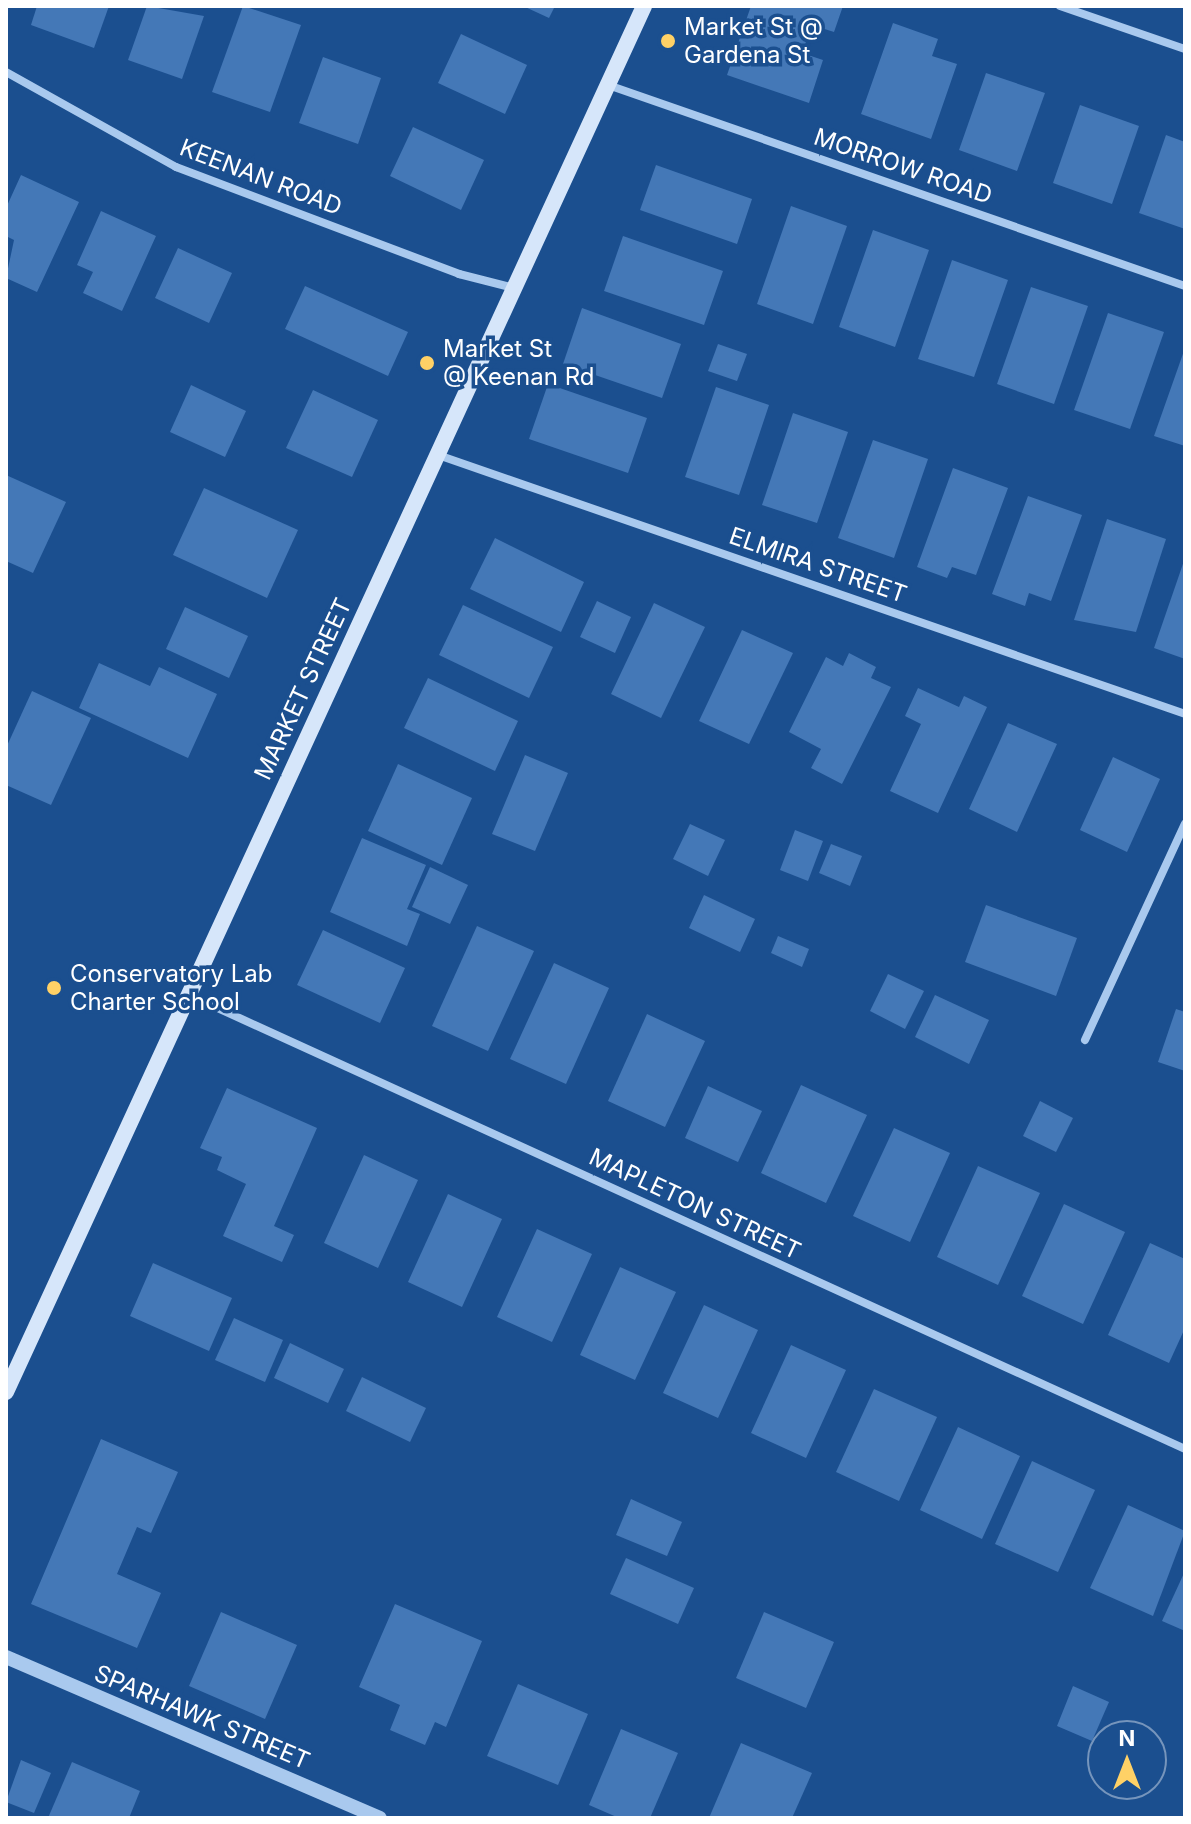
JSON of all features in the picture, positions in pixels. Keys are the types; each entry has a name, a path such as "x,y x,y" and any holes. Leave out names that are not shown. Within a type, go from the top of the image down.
{"main road":[{"name":"MARKET STREET","path":"6,1392 644,6"}],"street":[{"path":"1060,6 1185,49"},
{"name":"KEENAN ROAD","path":"6,72 176,167 459,274 514,288"},
{"name":"MORROW ROAD","path":"607,85 1185,286"},
{"name":"ELMIRA STREET","path":"437,454 1185,714"},
{"path":"1085,1040 1185,824"},
{"name":"MAPLETON STREET","path":"189,995 1185,1449"},
{"name":"SPARHAWK STREET","path":"6,1657 380,1818"}],"building":[{"path":"37,6 109,6 94,48 31,25"},
{"path":"147,6 204,16 182,79 128,60"},
{"path":"243,6 301,25 270,112 212,92"},
{"path":"523,6 555,6 549,18"},
{"path":"751,6 843,6 834,32 812,25 802,53 823,60 809,103 727,75"},
{"path":"893,23 938,39 932,56 957,64 931,139 861,114"},
{"path":"461,34 527,65 505,114 438,83"},
{"path":"323,57 381,78 358,144 299,123"},
{"path":"986,73 1045,93 1017,171 959,150"},
{"path":"1080,105 1139,126 1112,204 1053,183"},
{"path":"413,127 484,160 461,210 390,176"},
{"path":"1166,135 1185,142 1185,229 1139,213"},
{"path":"656,165 752,199 737,244 640,210"},
{"path":"21,175 79,202 37,292 6,278 14,240 6,236 6,208"},
{"path":"791,206 847,226 813,324 757,304"},
{"path":"101,211 156,236 122,311 83,293 93,272 77,265"},
{"path":"873,230 929,250 895,347 839,327"},
{"path":"623,236 723,271 704,325 604,291"},
{"path":"178,248 232,273 209,323 155,298"},
{"path":"952,260 1008,280 974,377 918,359"},
{"path":"305,286 408,332 388,376 285,329"},
{"path":"1031,287 1088,306 1054,404 997,384"},
{"path":"582,308 681,344 662,398 563,364"},
{"path":"1108,313 1164,332 1130,429 1074,410"},
{"path":"718,344 747,354 737,381 708,371"},
{"path":"1185,348 1185,446 1154,436"},
{"path":"548,384 647,418 628,473 529,439"},
{"path":"191,385 246,411 225,457 170,432"},
{"path":"716,387 769,405 739,495 685,477"},
{"path":"313,390 378,420 352,477 286,448"},
{"path":"793,413 848,432 817,523 762,505"},
{"path":"873,440 928,459 894,558 838,538"},
{"path":"953,468 1008,488 976,575 952,567 947,578 917,567"},
{"path":"6,475 66,502 33,573 6,561"},
{"path":"204,488 298,530 267,598 173,555"},
{"path":"1028,496 1082,515 1051,601 1029,593 1025,606 992,594"},
{"path":"1107,519 1166,539 1136,632 1074,620"},
{"path":"495,538 584,582 561,632 470,589"},
{"path":"1185,558 1185,659 1154,648"},
{"path":"597,601 631,617 615,653 580,637"},
{"path":"654,603 705,627 661,718 611,694"},
{"path":"463,605 553,647 529,698 439,655"},
{"path":"185,607 248,636 229,678 166,649"},
{"path":"742,630 793,653 749,744 699,721"},
{"path":"849,653 876,667 871,678 891,687 842,784 811,768 821,749 789,732 826,657 843,666"},
{"path":"99,663 150,686 159,667 217,694 188,758 79,708"},
{"path":"428,678 518,721 495,771 404,728"},
{"path":"918,688 959,707 964,696 987,707 938,813 890,791 921,724 905,716"},
{"path":"32,691 91,718 51,805 6,785 6,748"},
{"path":"1008,723 1057,744 1017,832 969,809"},
{"path":"525,755 568,773 535,851 492,834"},
{"path":"1113,757 1160,779 1127,852 1080,830"},
{"path":"398,764 472,798 442,865 368,831"},
{"path":"690,824 725,840 708,876 673,859"},
{"path":"795,830 823,841 808,881 780,870"},
{"path":"362,838 426,865 407,909 420,914 407,946 330,912"},
{"path":"831,844 862,856 850,886 819,873"},
{"path":"430,867 468,885 450,924 412,907"},
{"path":"704,895 755,919 740,952 689,928"},
{"path":"986,905 1077,938 1056,996 965,962"},
{"path":"477,926 534,951 488,1051 432,1026"},
{"path":"323,930 405,968 380,1023 297,985"},
{"path":"778,936 809,949 802,967 771,953"},
{"path":"554,963 609,988 566,1084 510,1059"},
{"path":"888,974 924,991 905,1029 870,1011"},
{"path":"935,995 989,1020 969,1064 915,1037"},
{"path":"1176,1009 1185,1012 1185,1071 1158,1062"},
{"path":"647,1014 705,1041 665,1127 608,1101"},
{"path":"801,1085 867,1115 826,1203 761,1173"},
{"path":"708,1086 762,1111 738,1162 685,1138"},
{"path":"227,1088 317,1128 274,1226 294,1235 282,1262 223,1236 246,1184 217,1170 222,1157 200,1148"},
{"path":"1040,1101 1073,1118 1056,1152 1023,1136"},
{"path":"894,1128 950,1153 910,1242 853,1216"},
{"path":"364,1155 418,1180 378,1268 324,1243"},
{"path":"978,1166 1040,1193 998,1285 937,1257"},
{"path":"448,1194 502,1219 462,1307 408,1282"},
{"path":"1064,1204 1125,1232 1083,1324 1022,1296"},
{"path":"537,1229 592,1254 552,1342 497,1317"},
{"path":"1150,1243 1185,1259 1185,1328 1169,1363 1108,1335"},
{"path":"153,1263 232,1298 209,1351 130,1316"},
{"path":"620,1267 676,1292 635,1380 580,1355"},
{"path":"704,1305 758,1330 718,1418 663,1393"},
{"path":"234,1318 283,1340 265,1382 215,1360"},
{"path":"290,1343 344,1369 328,1403 274,1378"},
{"path":"791,1345 846,1370 806,1458 751,1433"},
{"path":"362,1377 426,1408 410,1442 346,1411"},
{"path":"874,1389 937,1417 899,1501 836,1472"},
{"path":"958,1427 1020,1456 982,1539 920,1510"},
{"path":"101,1439 178,1472 151,1533 137,1527 117,1574 161,1593 137,1648 31,1604"},
{"path":"1032,1461 1095,1490 1058,1572 995,1544"},
{"path":"631,1499 682,1522 667,1556 616,1535"},
{"path":"1128,1505 1185,1531 1153,1616 1090,1588"},
{"path":"626,1558 694,1588 678,1624 610,1594"},
{"path":"1185,1571 1185,1631 1162,1621"},
{"path":"395,1604 482,1641 446,1727 435,1722 425,1745 390,1730 400,1705 359,1687"},
{"path":"221,1612 297,1645 265,1719 189,1686"},
{"path":"764,1612 834,1642 806,1708 736,1678"},
{"path":"518,1684 588,1714 558,1785 487,1756"},
{"path":"1073,1686 1109,1702 1101,1720 1087,1720 1087,1739 1057,1726"},
{"path":"621,1729 678,1753 650,1818 619,1818 589,1805"},
{"path":"741,1743 812,1773 792,1818 709,1818"},
{"path":"21,1760 51,1773 34,1813 6,1802"},
{"path":"72,1762 140,1791 129,1818 48,1818"}],"place":[{"name":"Market St @ Gardena St","path":"668,41"},
{"name":"Market St @ Keenan Rd","path":"427,363"},
{"name":"Conservatory Lab Charter School","path":"54,988"}]}
